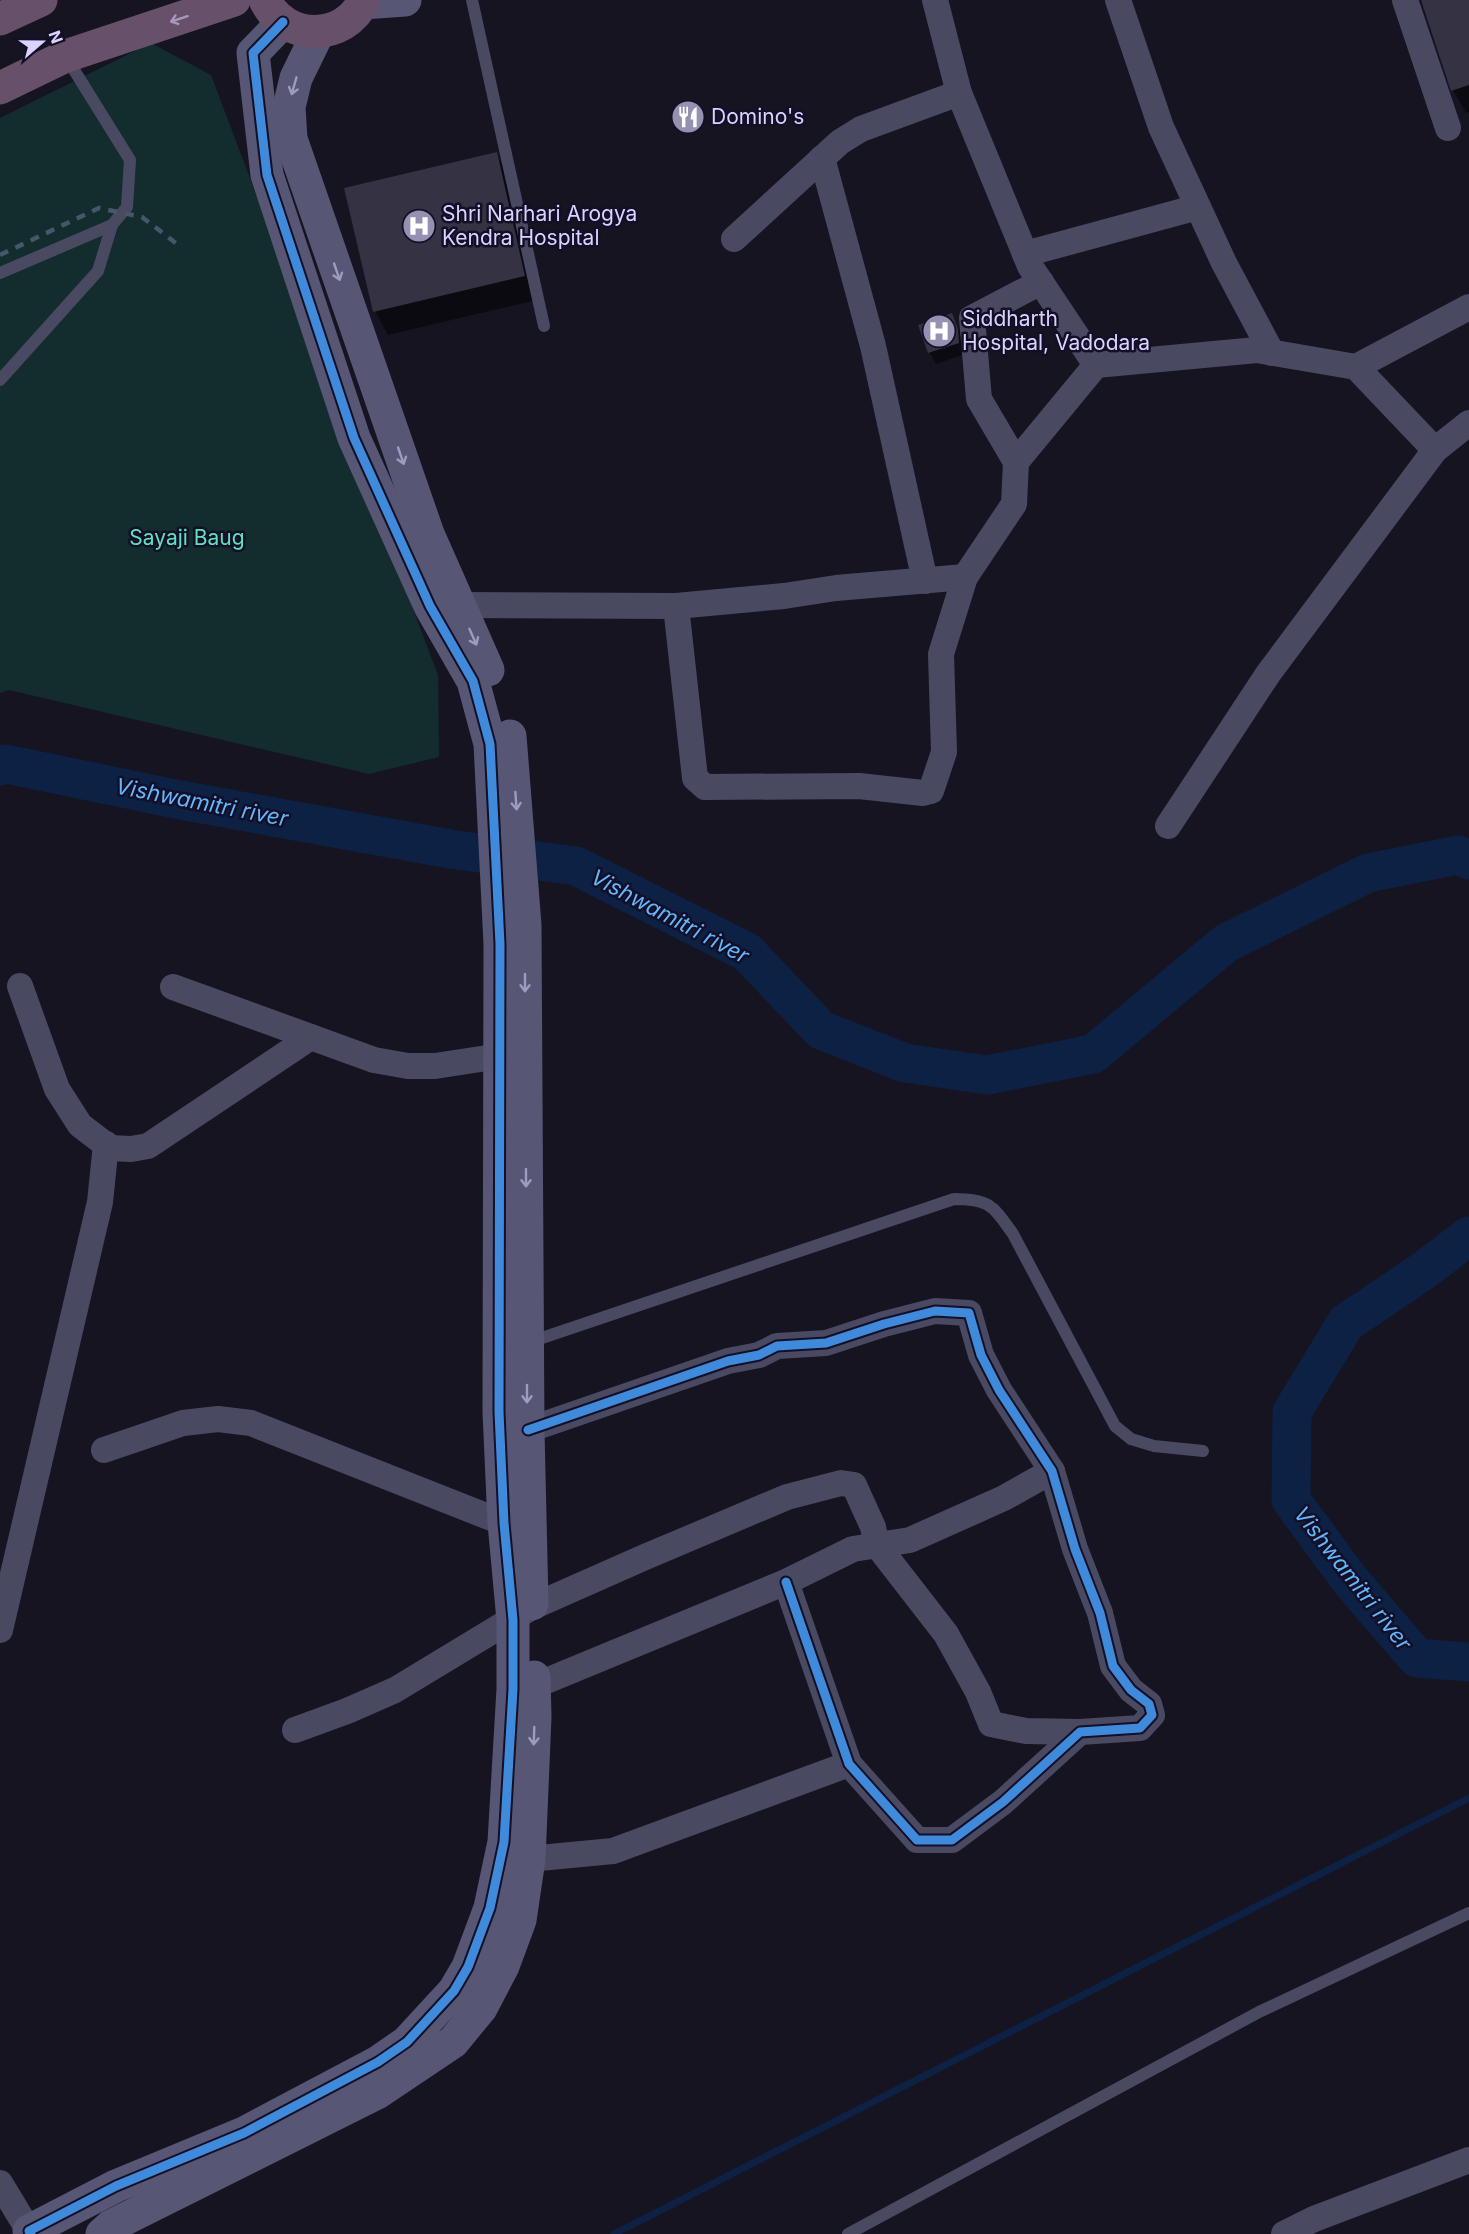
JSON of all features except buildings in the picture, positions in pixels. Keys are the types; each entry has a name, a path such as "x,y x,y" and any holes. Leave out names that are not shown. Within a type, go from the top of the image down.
{"highway":[{"path":"0,19 40,0"},
{"path":"0,88 66,56 234,0"},
{"path":"274,11 300,31 318,33 337,28 352,18 364,2"}],"street":[{"path":"364,2 405,0"},
{"path":"934,0 959,93 1030,266 1096,365"},
{"path":"1118,0 1161,128 1224,263 1272,353"},
{"path":"1405,0 1448,128"},
{"path":"274,11 253,53 267,175 354,438 430,606 473,681 501,744"},
{"path":"0,2183 30,2232 116,2186 244,2133 378,2062 407,2042 454,1991 468,1967 487,1917 504,1842 513,1689 523,1614 528,1430 527,1343 512,934 501,744 495,687 428,534 291,139 289,107 296,78 318,33"},
{"path":"734,239 840,142 861,129 959,93"},
{"path":"822,158 873,346 925,580"},
{"path":"1025,254 1198,207"},
{"path":"676,606 695,778 705,787 859,786 923,793 931,791 944,752 941,654 965,577 1014,504 1016,462 979,399 972,318 1041,282"},
{"path":"1356,367 1469,307"},
{"path":"1016,462 1096,365 1257,350 1356,367 1436,450"},
{"path":"1168,826 1268,674 1436,450 1469,423"},
{"path":"459,605 676,606 784,596 836,588 965,577"},
{"path":"102,2234 111,2226 378,2092 453,2042 481,2007 503,1966 520,1920 529,1859 534,1686 523,1614 504,1523 499,1412 500,1056 512,934"},
{"path":"20,986 57,1089 80,1125 110,1148 131,1149 148,1146 311,1037"},
{"path":"173,987 375,1060 408,1066 435,1066 500,1056"},
{"path":"0,1630 100,1202 106,1144"},
{"path":"295,1730 347,1711 394,1690 523,1614 787,1497 841,1483 854,1485 873,1527 877,1545 945,1634 978,1692 991,1724 1026,1731 1080,1732 1140,1728 1152,1715 1149,1704 1131,1690 1113,1665 1100,1613 1075,1549 1052,1471 999,1390 981,1355 969,1313 935,1311 884,1324 826,1343 777,1346 759,1355 728,1361 528,1430"},
{"path":"104,1450 183,1423 218,1419 251,1424 504,1523"},
{"path":"534,1686 786,1582 853,1549 910,1539 1004,1498 1052,1471"},
{"path":"786,1582 849,1764 917,1840 952,1840 1004,1802 1080,1732"},
{"path":"529,1859 613,1851 849,1764"},
{"path":"1284,2234 1314,2219 1469,2160"}],"lane":[{"path":"472,0 544,326"},
{"path":"0,380 98,271 112,225 127,207 130,160 66,56"},
{"path":"0,273 112,225"},
{"path":"527,1343 954,1199 978,1199 996,1209 1013,1234 1115,1426 1131,1439 1154,1446 1203,1451"},
{"path":"848,2234 1259,2012 1469,1913"}],"green space":[{"name":"Sayaji Baug","path":"151,43 211,75 438,675 439,757 369,774 9,690 0,693 0,118"}],"waterway":[{"name":"Vishwamitri river","path":"0,766 6,764 175,799 450,849 576,866 747,952 821,1030 905,1063 987,1075 1093,1054 1226,943 1368,873 1458,855 1469,860"},
{"name":"Vishwamitri river","path":"1469,1236 1423,1271 1346,1323 1292,1412 1291,1500 1350,1580 1417,1658 1469,1662"},
{"path":"614,2234 1469,1798"}],"railway":[{"path":"0,255 99,208 142,217 177,244"}],"cycle path":[{"path":"31,2234 29,2231 116,2186 244,2133 378,2062 407,2042 454,1991 468,1967 490,1908 504,1842 513,1689 513,1620 504,1523 499,1412 500,944 490,744 473,681 430,606 354,438 267,175 253,53 283,22"},
{"path":"528,1430 728,1361 759,1355 777,1346 826,1343 884,1324 935,1311 969,1313 981,1355 999,1390 1052,1471 1075,1549 1100,1613 1113,1666 1131,1690 1149,1704 1152,1715 1140,1728 1080,1732 1003,1802 952,1840 917,1840 849,1764 786,1582"}],"place":[{"name":"Domino's","path":"688,117"},
{"name":"Shri Narhari Arogya Kendra Hospital","path":"419,226"},
{"name":"Siddharth Hospital, Vadodara","path":"939,331"}]}
